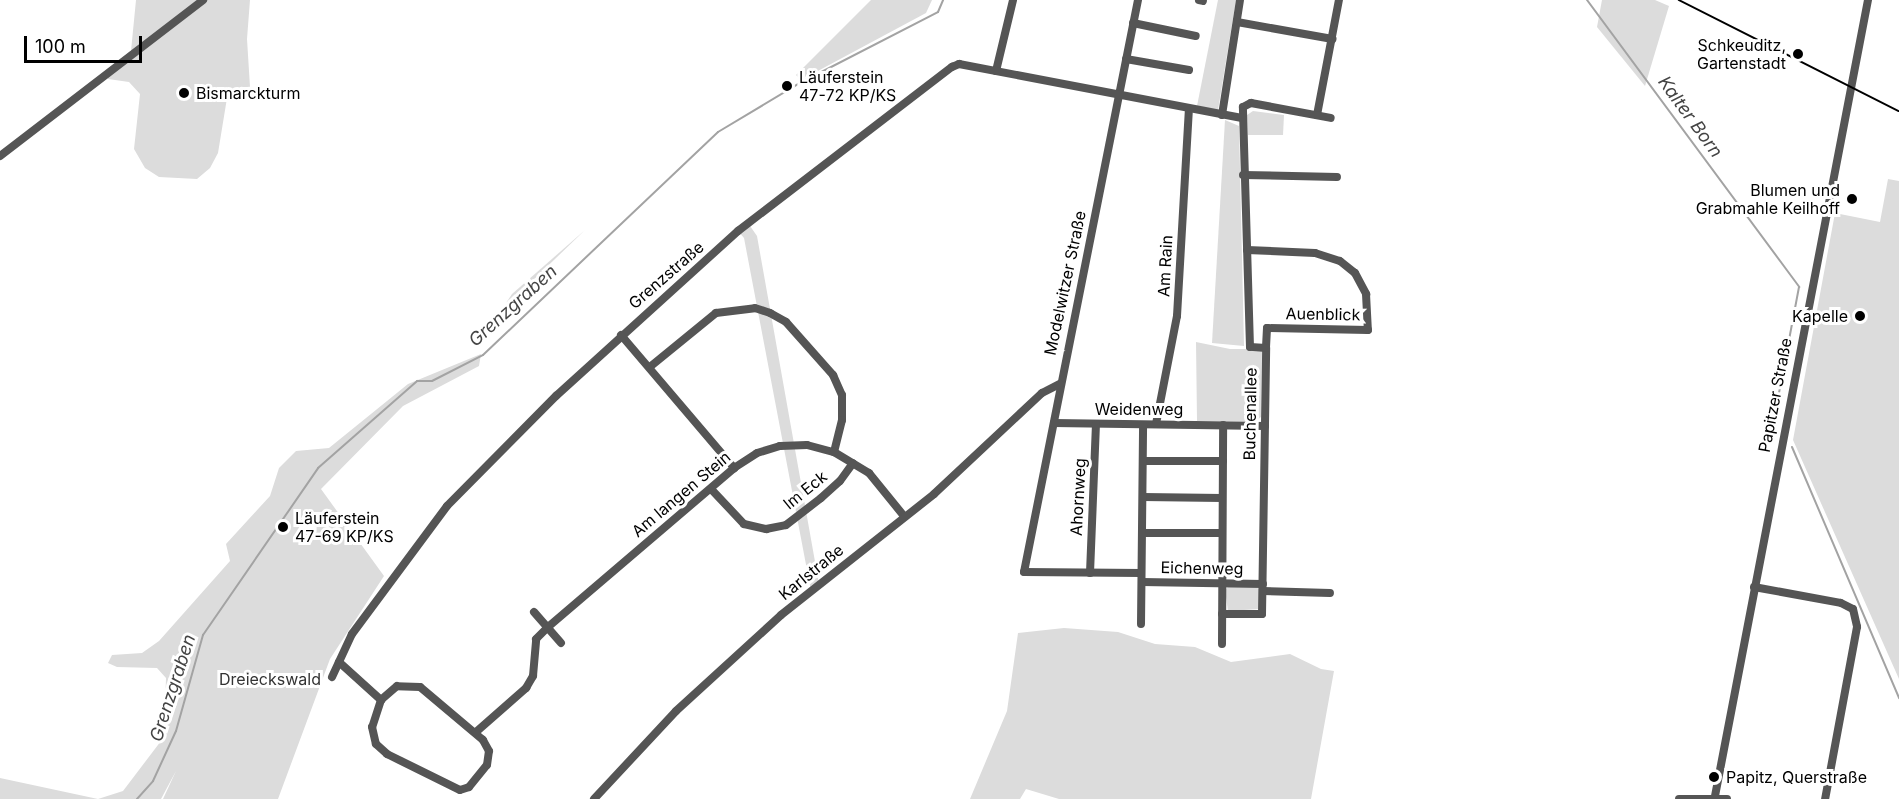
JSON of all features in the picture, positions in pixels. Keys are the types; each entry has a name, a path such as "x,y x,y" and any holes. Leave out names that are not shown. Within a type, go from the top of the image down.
{"street":[{"path":"0,156 203,0"},
{"path":"996,71 1013,0"},
{"name":"Modelwitzer Straße","path":"1024,572 1138,0"},
{"path":"1222,115 1240,0"},
{"path":"1317,115 1339,0"},
{"name":"Papitzer Straße","path":"1715,796 1868,0"},
{"path":"1237,22 1332,39"},
{"path":"1133,23 1196,36"},
{"path":"1126,59 1189,70"},
{"name":"Grenzstraße","path":"332,677 352,633 447,506 621,335 738,231 952,67 959,64 1242,118"},
{"path":"1242,118 1243,107 1251,103 1331,118"},
{"name":"Am Rain","path":"1156,424 1177,315 1189,109"},
{"name":"Buchenallee","path":"1222,614 1262,614 1266,348 1250,347 1242,118"},
{"path":"1244,175 1337,177"},
{"name":"Auenblick","path":"1247,250 1315,253 1340,261 1355,273 1366,294 1368,330 1267,328 1266,348"},
{"path":"651,366 716,313 755,308 770,313 786,322 833,375 842,395 842,420 834,452"},
{"path":"621,335 651,366 734,468"},
{"name":"Karlstraße","path":"594,799 682,706 782,615 934,494 1042,393 1060,384"},
{"name":"Weidenweg","path":"1054,423 1265,426"},
{"name":"Ahornweg","path":"1090,573 1096,424"},
{"path":"1141,624 1143,425"},
{"path":"1222,644 1223,425"},
{"name":"Am langen Stein","path":"476,732 526,688 532,676 536,639 548,627 734,468 757,453 780,446 807,445 834,452 869,473 904,516"},
{"path":"1143,461 1223,461"},
{"name":"Im Eck","path":"711,489 744,524 766,529 786,525 840,481 853,463"},
{"path":"1143,497 1222,498"},
{"path":"1142,533 1221,533"},
{"name":"Eichenweg","path":"1024,572 1090,573 1330,593"},
{"path":"1754,587 1841,603 1853,609 1857,627 1825,799"},
{"path":"534,612 561,643"},
{"path":"339,662 381,700"},
{"path":"397,686 420,687 476,732 489,751 487,765 469,787 450,788 387,754 376,744 372,727 381,700 397,686"},
{"path":"1679,799 1715,796 1726,799"}],"green space":[{"path":"136,0 250,0 247,39 250,87 247,92 227,98 218,153 210,168 197,179 159,177 145,168 134,149 140,94 129,82 108,79 106,70 131,51"},
{"path":"871,0 932,0 926,13 801,80 796,75"},
{"path":"1218,0 1236,0 1218,110 1197,106"},
{"path":"1602,0 1655,0 1669,6 1645,86 1597,27"},
{"path":"1253,111 1284,115 1283,135 1248,135 1247,115"},
{"path":"1225,120 1239,126 1244,346 1212,343"},
{"path":"1888,179 1899,181 1899,679 1793,440 1835,213 1880,222"},
{"path":"748,223 757,236 819,584 811,591 744,238 738,231"},
{"path":"585,230 526,287 502,309 512,294"},
{"path":"1196,342 1230,349 1262,349 1261,417 1255,422 1197,421"},
{"name":"Dreieckswald","path":"481,354 479,366 403,406 321,489 384,576 330,659 278,799 163,799 176,771 161,799 98,799 123,791 164,737 166,678 157,668 117,667 108,663 112,655 142,653 159,641 230,561 226,544 270,496 279,468 296,451 329,448 408,384"},
{"path":"1229,586 1255,586 1260,590 1260,609 1228,611 1225,590"},
{"path":"1064,628 1118,632 1155,644 1195,647 1231,662 1290,654 1321,669 1334,671 1311,799 1059,799 1026,789 1020,799 970,799 1007,711 1018,633"},
{"path":"0,778 98,799 0,799"}],"waterway":[{"name":"Grenzgraben","path":"137,799 153,781 176,731 203,635 318,468 417,381 432,381 483,355 718,132 800,83 938,12 943,0"},
{"name":"Kalter Born","path":"1587,0 1799,287 1774,419"},
{"name":"Kalter Born","path":"1792,447 1899,698"}],"tram line":[{"path":"1679,0 1899,111"}],"place":[{"name":"Schkeuditz, Gartenstadt","path":"1798,54"},
{"name":"Läuferstein 47-72 KP/KS","path":"787,86"},
{"name":"Bismarckturm","path":"184,93"},
{"name":"Blumen und Grabmahle Keilhoff","path":"1852,199"},
{"name":"Kapelle","path":"1860,316"},
{"name":"Läuferstein 47-69 KP/KS","path":"283,527"},
{"name":"Papitz, Querstraße","path":"1714,777"}]}
